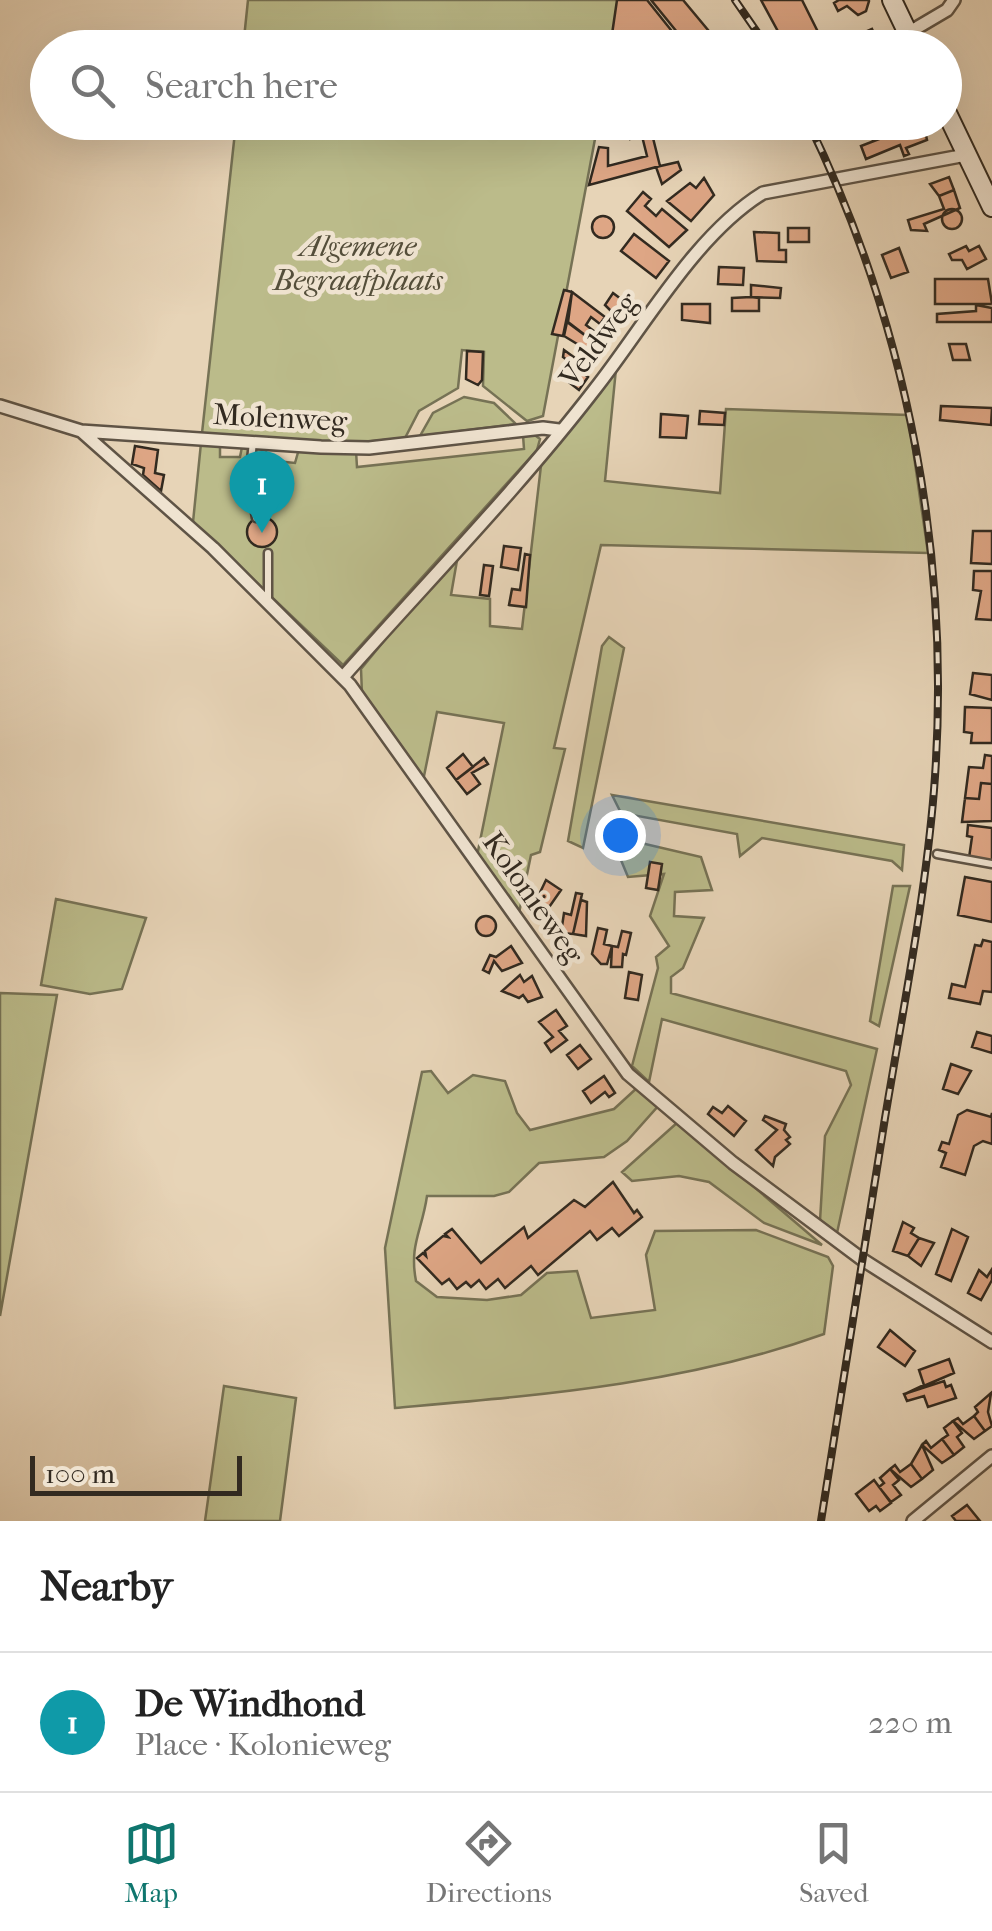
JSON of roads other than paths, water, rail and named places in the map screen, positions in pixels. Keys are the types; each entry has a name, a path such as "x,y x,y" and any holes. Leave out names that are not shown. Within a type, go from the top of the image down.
{"main road":[{"path":"892,0 907,30"},
{"path":"959,140 992,206"}],"street":[{"path":"924,30 954,0"},
{"name":"Veldweg","path":"343,677 559,430 673,284 742,206 764,193 966,155"},
{"name":"Molenweg","path":"0,406 81,431 368,448 543,428 559,430"},
{"name":"Kolonieweg","path":"81,431 268,602 343,677 628,1074 733,1164 846,1247 992,1342"},
{"path":"912,1521 992,1456"}],"lane":[{"path":"253,442 250,478 256,518"},
{"path":"268,553 268,602"},
{"path":"937,854 992,864"}],"railway":[{"path":"735,0 756,30"},
{"path":"816,140 873,282 916,448 929,533 938,704 934,790 919,913 821,1521"}],"place":[{"name":"De Windhond","path":"262,533"}],"park label":[{"name":"Algemene Begraafplaats","path":"358,263"}]}
